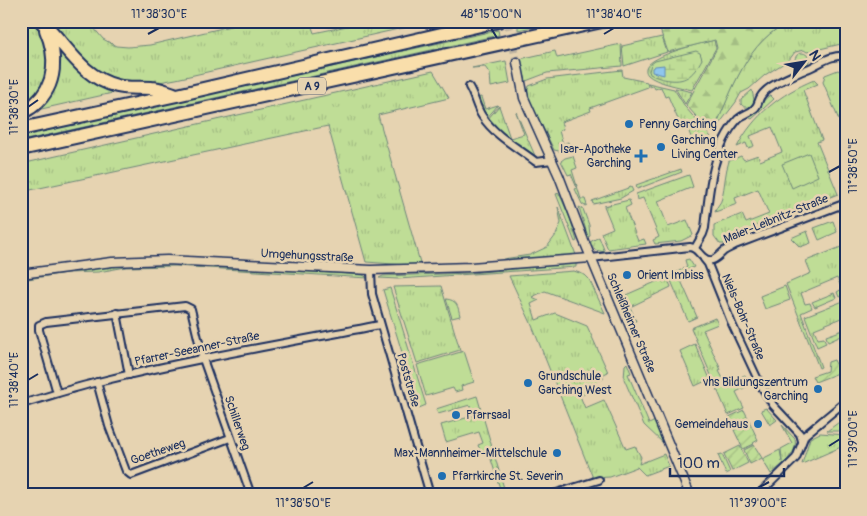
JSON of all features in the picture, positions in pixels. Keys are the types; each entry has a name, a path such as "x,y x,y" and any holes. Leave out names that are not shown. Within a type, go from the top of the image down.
{"highway":[{"path":"41,21 80,65 102,80 116,86 138,89 153,88 176,95"},
{"path":"21,113 35,104 46,92 52,80 54,54 51,41 41,21"},
{"name":"A 9","path":"21,129 498,21"},
{"name":"A 9","path":"21,149 602,21"}],"street":[{"path":"695,248 705,228 714,164 723,143 738,120 755,109 760,96 786,78 818,62 836,56 846,56"},
{"name":"Schleißheimer Straße","path":"516,62 524,98 552,160 690,495"},
{"path":"469,88 473,94 476,106 492,129 536,162 552,160"},
{"name":"Maier-Leibnitz-Straße","path":"713,276 716,260 725,250 846,203"},
{"path":"591,258 686,247 695,248 704,259"},
{"name":"Umgehungsstraße","path":"21,274 112,262 167,260 371,270 462,268 591,258"},
{"name":"Maier-Leibnitz-Straße","path":"704,259 716,260"},
{"name":"Niels-Bohr-Straße","path":"704,259 760,384 773,405 800,434 802,441"},
{"name":"Poststraße","path":"371,270 372,294 380,325 430,495"},
{"name":"Schillerweg","path":"117,312 185,306 191,309 203,359 251,495"},
{"path":"58,393 39,330 39,325 46,322 117,312 129,375"},
{"name":"Pfarrer-Seeanner-Straße","path":"21,404 97,382 203,359 380,325"},
{"name":"Goetheweg","path":"97,382 109,426 126,471 131,475 230,438"},
{"path":"758,495 796,458 805,435 846,401"},
{"path":"550,495 599,480"}],"green space":[{"path":"21,21 31,21 45,37 50,57 42,91 21,110"},
{"path":"47,21 88,21 103,39 116,46 128,47 150,45 252,21 310,21 314,33 371,21 434,21 176,79 131,85 92,71"},
{"path":"541,21 561,21 518,30 518,26"},
{"path":"683,21 792,21 776,29 752,53 734,84 713,132 686,105 717,48 715,40 668,52 659,27"},
{"path":"792,21 846,21 846,40 841,44 807,52 804,50 795,52 789,60 741,93 713,132 734,84 752,53 776,29"},
{"path":"498,30 499,35 21,141 21,136"},
{"path":"662,37 667,52 624,66 622,46"},
{"path":"714,40 716,48 692,90 663,82 648,75 646,69 660,57"},
{"path":"55,44 117,92 37,110"},
{"path":"621,44 622,66 547,73 526,81 520,59 555,51 557,58"},
{"path":"696,51 700,53 702,59 693,73 681,80 670,80 650,74 651,64 655,61"},
{"path":"802,53 807,55 809,60 807,65 802,67 797,65 795,60 797,55"},
{"path":"506,61 510,83 491,87 490,74 485,67 472,68"},
{"path":"622,70 623,77 647,82 648,87 590,108 591,111 561,122 563,129 559,131 563,144 568,142 569,145 559,151 554,150 527,93 529,86 547,79"},
{"path":"838,70 846,81 846,154 840,140 844,132 823,82 825,75"},
{"path":"433,71 449,98 378,115 421,266 366,262 328,126 21,192 21,164"},
{"path":"814,80 818,84 803,90 822,140 817,142 838,194 757,225 753,233 720,244 714,236 714,225 742,214 746,223 769,214 758,189 735,198 737,204 715,212 721,200 729,161 741,156 744,160 758,155 760,161 782,152 772,127 750,136 754,146 748,148 746,143 737,147 751,125 769,107 790,92"},
{"path":"648,83 674,89 686,108 711,137 693,142 687,127 682,129 668,96 665,97 661,87 655,89 653,85 650,87"},
{"path":"675,88 692,92 685,104"},
{"path":"752,90 754,100 752,105 748,107 743,106 741,100"},
{"path":"770,95 774,99 752,119 748,117 755,112"},
{"path":"481,97 485,109 498,105 486,119 477,98"},
{"path":"499,106 510,138 524,134 516,112 536,158 523,150 523,147 518,143 515,144 501,134 487,120"},
{"path":"809,153 818,176 792,188 782,164"},
{"path":"573,156 577,168 572,170 581,199 585,199 587,205 585,206 582,204 575,189 577,188 571,174 568,175 561,161"},
{"path":"681,169 682,172 637,189 636,185"},
{"path":"689,175 693,187 658,201 668,227 687,220 693,235 681,241 655,244 653,240 659,237 643,198 637,200 636,194"},
{"path":"631,187 633,191 621,198 593,204 592,201"},
{"path":"559,193 570,218 577,241 575,242 556,194"},
{"path":"629,200 631,205 625,208 638,241 644,239 646,244 608,249 601,233 613,228 604,206"},
{"path":"558,207 576,255 504,263 503,259 530,255 547,247 556,235 561,223"},
{"path":"579,207 583,209 589,225 590,236 588,237"},
{"path":"833,221 837,232 819,240 814,228"},
{"path":"807,231 811,243 800,247 791,238"},
{"path":"599,237 605,252 595,250 590,242"},
{"path":"846,245 846,294 839,297 837,292 842,289 837,278 801,293 805,304 810,303 812,308 801,313 821,367 819,368 786,284 811,273 806,261"},
{"path":"689,259 694,267 678,274 697,317 688,321 669,276 687,267 685,260"},
{"path":"175,263 363,275 368,278 175,266 126,267 98,272 67,273 21,280 21,277 79,270"},
{"path":"576,263 576,267 398,279 379,278 383,276 471,273"},
{"path":"574,271 585,275 589,279 605,313 545,291 532,297 539,300 531,304 536,320 555,313 587,326 608,372 602,375 604,378 583,388 586,393 580,396 585,408 604,400 626,449 635,446 641,457 639,464 664,454 669,466 645,475 637,467 610,477 593,478 531,323 509,276"},
{"path":"667,277 671,287 630,307 636,321 634,321 619,298"},
{"path":"441,286 460,350 417,363 393,287"},
{"path":"785,286 790,300 765,309 760,296"},
{"path":"390,288 426,405 419,408 383,290"},
{"path":"834,293 836,298 815,307 812,302"},
{"path":"446,299 456,304 460,316 452,318"},
{"path":"846,300 846,316 814,329 818,339 824,338 826,343 817,347 805,316"},
{"path":"715,318 718,324 703,330 721,370 719,371 726,384 745,375 750,385 736,392 744,408 728,415 691,328"},
{"path":"846,329 846,334 828,342 826,336"},
{"path":"695,344 710,379 695,386 680,351"},
{"path":"464,351 474,382 461,386 462,390 455,392 453,388 426,396 417,365"},
{"path":"834,360 836,364 846,360 846,370 815,382 812,376 827,371 828,362"},
{"path":"627,363 631,373 628,374 649,424 655,421 664,444 644,425 624,379 625,365"},
{"path":"477,396 506,495 502,495 490,456 481,453 478,445 483,443 479,432 446,442 441,425 473,416 470,405 438,414 436,409"},
{"path":"766,408 777,420 770,425 761,410"},
{"path":"744,410 750,422 734,429 729,417"},
{"path":"846,417 846,431 827,431"},
{"path":"750,423 758,440 743,449 734,430"},
{"path":"782,425 795,439 794,450 788,459 771,474 762,459 780,450 782,462 781,449 792,443"},
{"path":"820,433 846,435 846,456 841,447 802,464 810,438"},
{"path":"754,445 762,458 750,464 744,450"},
{"path":"740,446 748,463 732,471 724,454"},
{"path":"722,454 730,472 726,474 718,455"}],"water":[{"path":"664,65 664,75 652,72 652,68 655,66"}],"tunnel":[{"path":"507,21 517,62"}],"place":[{"name":"Penny Garching","path":"629,124"},
{"name":"Garching Living Center","path":"661,147"},
{"name":"Isar-Apotheke Garching","path":"641,156"},
{"name":"Orient Imbiss","path":"627,275"},
{"name":"Grundschule Garching West","path":"528,383"},
{"name":"vhs Bildungszentrum Garching","path":"818,389"},
{"name":"Pfarrsaal","path":"456,415"},
{"name":"Gemeindehaus","path":"758,424"},
{"name":"Max-Mannheimer-Mittelschule","path":"557,453"},
{"name":"Pfarrkirche St. Severin","path":"442,476"}]}
